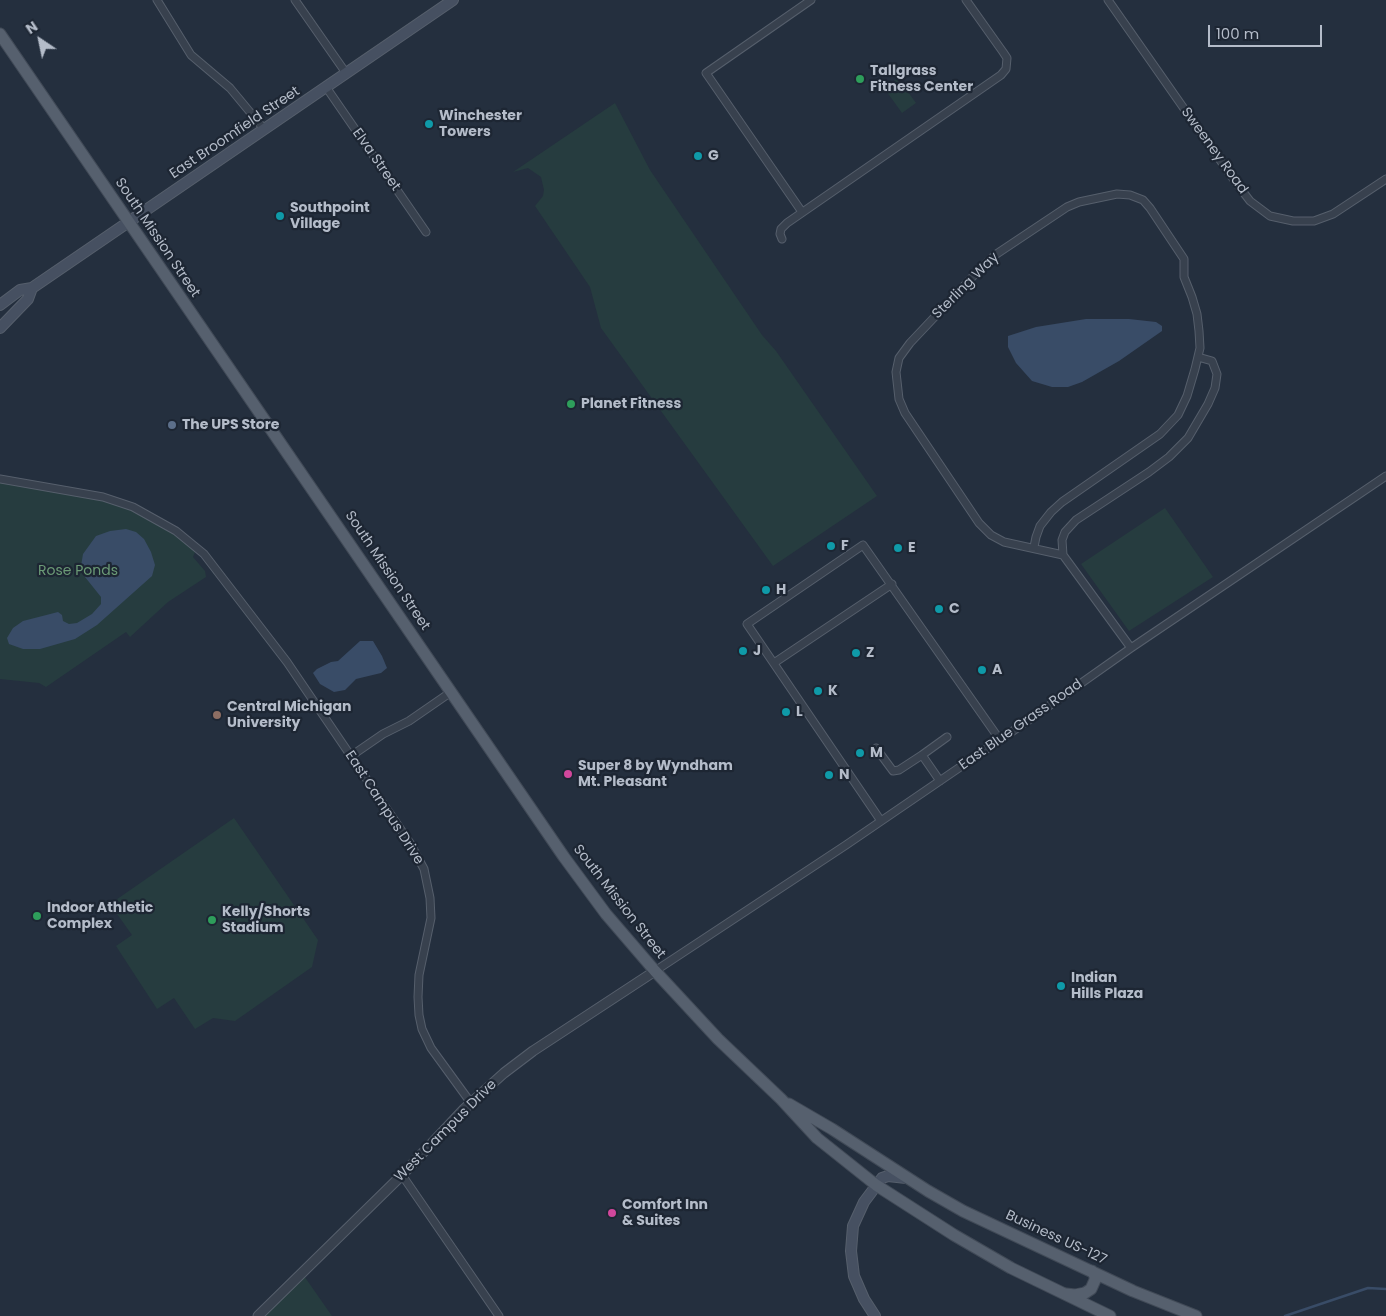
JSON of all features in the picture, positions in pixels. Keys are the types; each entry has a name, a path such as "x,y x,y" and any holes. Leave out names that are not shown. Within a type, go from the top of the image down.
{"main road":[{"name":"East Broomfield Street","path":"0,304 20,290 32,288 453,0"},
{"name":"South Mission Street","path":"0,34 569,864 606,914 718,1040 781,1100 817,1138 876,1185"},
{"name":"East Broomfield Street","path":"0,328 28,299 32,288"},
{"name":"South Mission Street","path":"781,1100 814,1118 907,1178"},
{"path":"875,1316 858,1286 852,1264 853,1226 856,1216 882,1178 888,1176 907,1178"},
{"name":"Business US-127","path":"907,1178 963,1211 1133,1291 1196,1316"},
{"path":"876,1185 954,1235 1011,1268 1110,1316"},
{"path":"1064,1294 1075,1295 1084,1293 1091,1288 1095,1280 1092,1271"}],"street":[{"path":"157,0 191,55 230,88 264,129"},
{"path":"295,0 346,73"},
{"path":"802,212 706,74 810,0"},
{"path":"782,240 780,234 782,229 802,212 1001,75 1006,69 1007,58 1004,52 966,0"},
{"name":"Sweeney Road","path":"1108,0 1234,180 1250,201 1270,216 1293,221 1314,221 1333,214 1386,179"},
{"name":"Elva Street","path":"326,87 426,232"},
{"name":"Sterling Way","path":"1034,548 1040,526 1051,512 1062,502 1160,434 1178,415 1198,357 1200,348 1198,314 1184,277 1184,260 1150,208 1143,200 1130,195 1117,194 1079,202 1067,207 995,255 910,344 899,358 896,372 899,399 904,413 979,523 992,535 1004,542 1063,555"},
{"path":"1131,648 1063,555 1062,540 1065,532 1076,520 1149,472 1169,457 1188,438 1208,404 1217,374 1212,361 1198,357"},
{"name":"East Blue Grass Road","path":"655,971 881,821 1131,648 1386,476"},
{"name":"East Campus Drive","path":"0,479 103,497 133,507 176,531 198,547 288,662 410,843 424,869 432,918 419,975 418,997 422,1030 431,1048 471,1103"},
{"path":"881,821 747,624 863,544 1000,740"},
{"path":"774,663 892,584"},
{"path":"351,756 451,692"},
{"path":"876,748 893,771 899,770 948,737"},
{"path":"922,755 940,781"},
{"name":"West Campus Drive","path":"258,1316 402,1175 471,1103 533,1051 655,971"},
{"path":"402,1175 499,1316"}],"green space":[{"path":"898,78 916,103 902,113 884,88"},
{"path":"615,103 650,170 762,335 776,351 877,496 773,566 601,328 590,287 535,206 543,196 544,190 541,177 528,168 513,172"},
{"name":"Rose Ponds","path":"0,479 120,502 197,547 193,557 205,571 206,577 168,602 130,637 126,632 46,687 39,683 0,679"},
{"path":"1165,508 1213,577 1129,631 1081,564"},
{"name":"Kelly/Shorts Stadium","path":"234,818 318,940 312,967 235,1021 213,1018 195,1029 174,998 157,1009 116,946 132,935 110,904"},
{"path":"302,1273 332,1316 258,1316"}],"water":[{"path":"1086,319 1129,319 1156,322 1162,326 1162,331 1119,361 1082,382 1068,387 1052,387 1032,381 1016,363 1008,347 1008,336 1036,327"},
{"path":"126,529 136,532 144,539 155,565 152,576 97,625 75,639 40,649 23,649 9,644 7,638 13,628 23,621 58,612 62,615 63,621 69,624 77,623 92,614 101,604 101,597 85,577 81,566 83,554 96,536 110,531"},
{"path":"360,641 373,641 387,668 381,673 356,679 345,690 334,692 320,684 313,673 331,662 338,661"}],"waterway":[{"path":"1285,1316 1368,1288 1386,1289"}],"place":[{"name":"Tallgrass Fitness Center","path":"860,79"},
{"name":"Winchester Towers","path":"429,124"},
{"name":"G","path":"698,156"},
{"name":"Southpoint Village","path":"280,216"},
{"name":"Planet Fitness","path":"571,404"},
{"name":"The UPS Store","path":"172,425"},
{"name":"F","path":"831,546"},
{"name":"E","path":"898,548"},
{"name":"H","path":"766,590"},
{"name":"C","path":"939,609"},
{"name":"J","path":"743,651"},
{"name":"Z","path":"856,653"},
{"name":"A","path":"982,670"},
{"name":"K","path":"818,691"},
{"name":"L","path":"786,712"},
{"name":"Central Michigan University","path":"217,715"},
{"name":"M","path":"860,753"},
{"name":"Super 8 by Wyndham Mt. Pleasant","path":"568,774"},
{"name":"N","path":"829,775"},
{"name":"Indoor Athletic Complex","path":"37,916"},
{"name":"Kelly/Shorts Stadium","path":"212,920"},
{"name":"Indian Hills Plaza","path":"1061,986"},
{"name":"Comfort Inn & Suites","path":"612,1213"}]}
